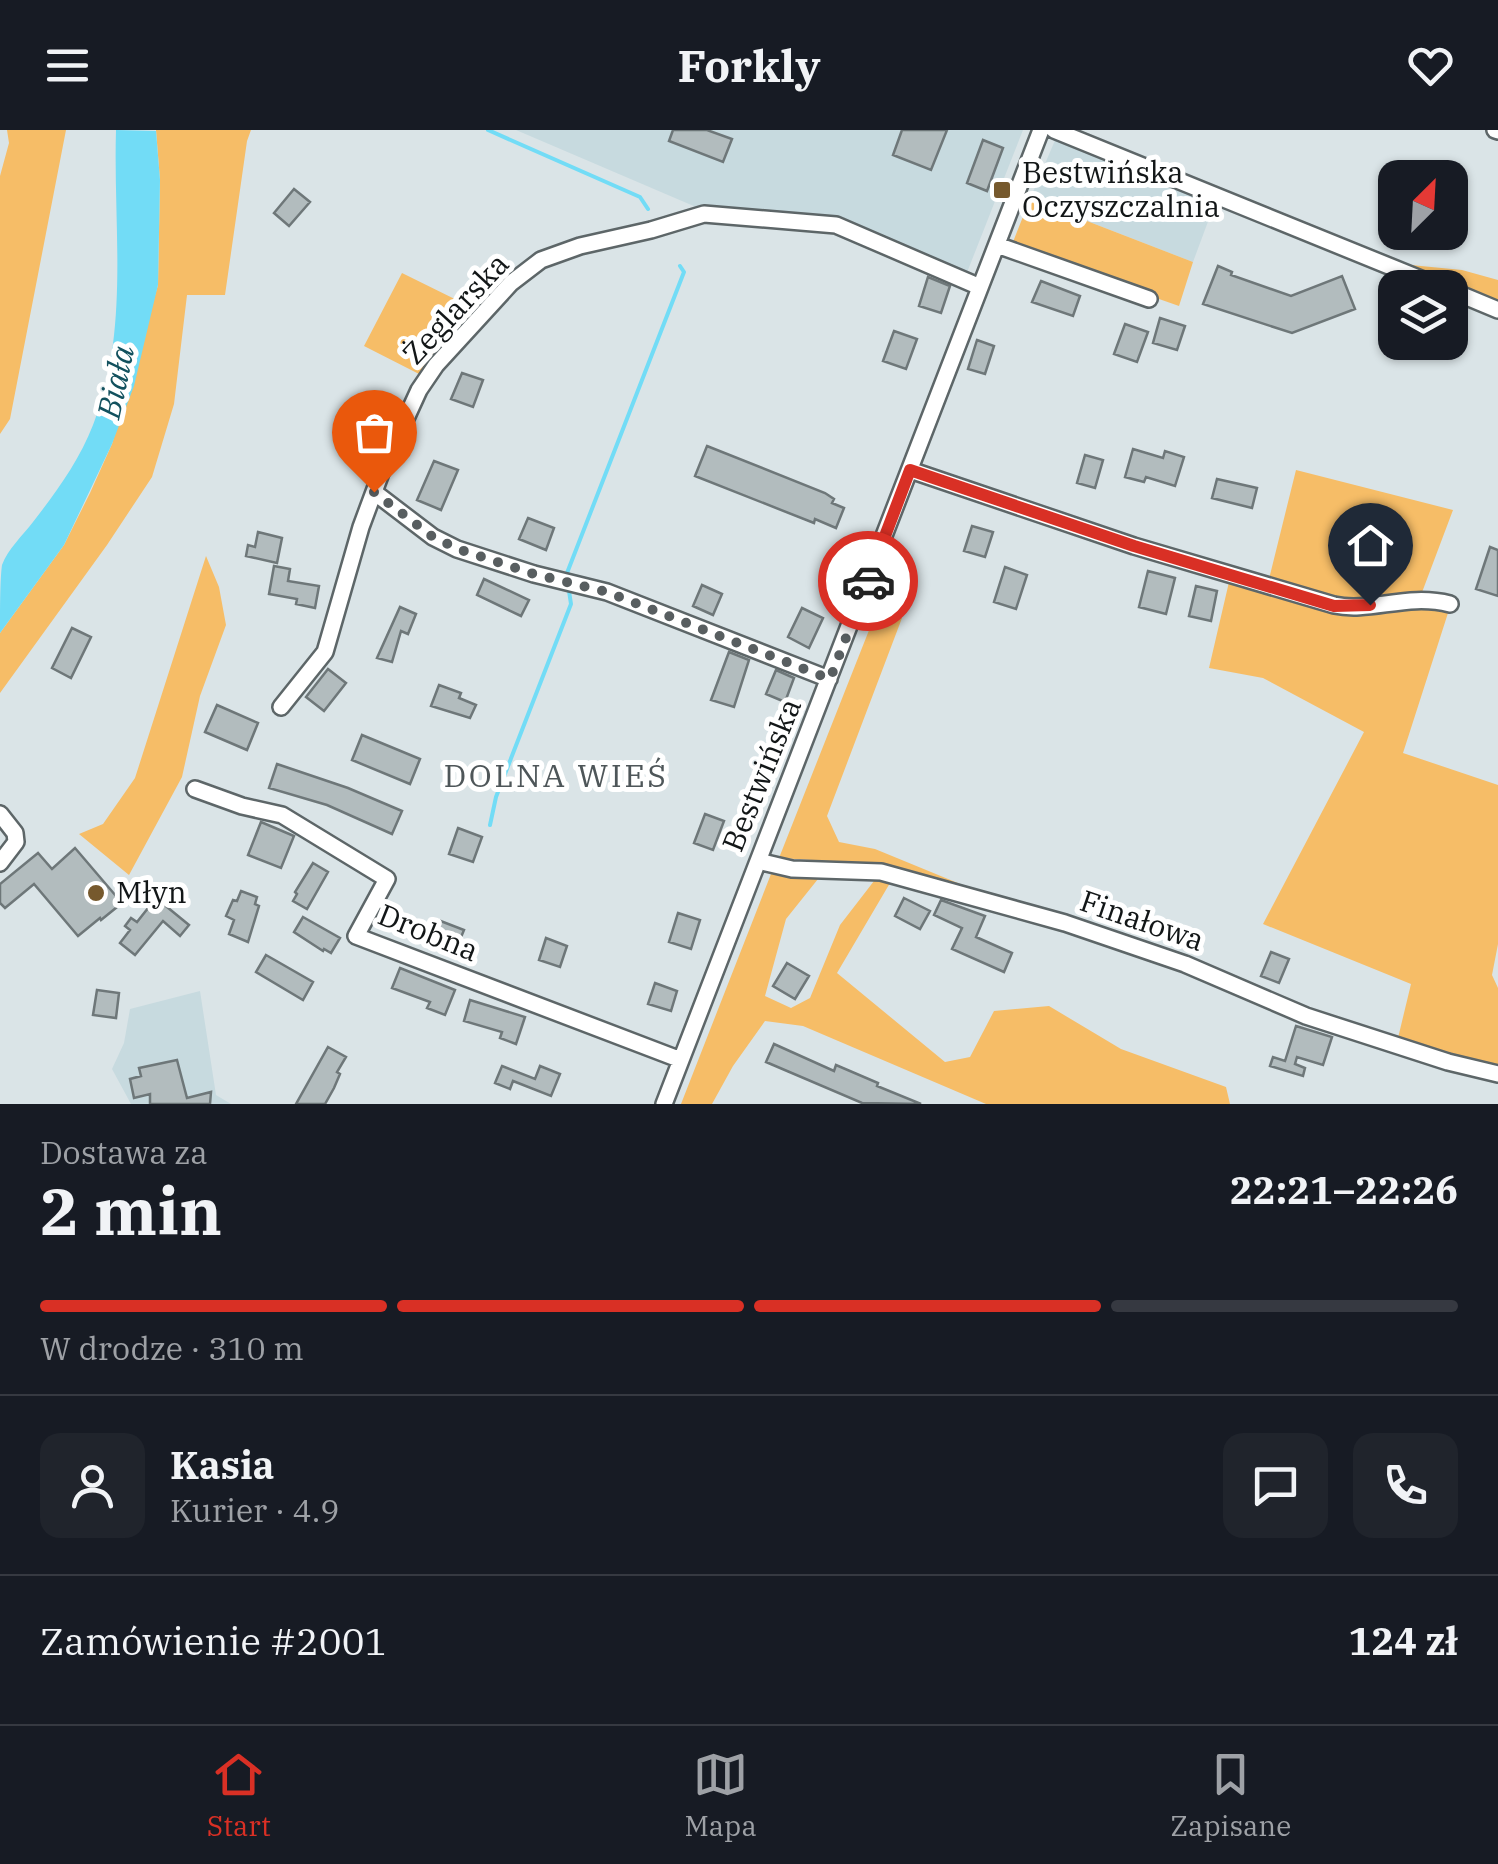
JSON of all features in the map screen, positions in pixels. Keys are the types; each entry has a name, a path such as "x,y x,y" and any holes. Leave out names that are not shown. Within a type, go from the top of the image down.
{"street":[{"name":"Bestwińska","path":"664,1104 1042,130"},
{"path":"1054,130 1400,270"},
{"name":"Żeglarska","path":"281,707 325,652 374,492 407,414 436,365 512,284 541,260 704,214 818,221 836,225 980,287"},
{"path":"996,245 1149,299"},
{"path":"1468,298 1498,310"},
{"path":"910,470 1134,546 1334,606 1409,600 1450,604"},
{"path":"374,492 433,537 458,549 607,592 830,679"},
{"name":"Drobna","path":"195,789 282,815 387,879 356,936 681,1060"},
{"path":"0,814 15,833 16,842 0,863"},
{"name":"Finałowa","path":"758,861 792,869 881,872 1065,923 1185,964 1306,1016 1498,1074"}],"shaded area":[{"path":"7,130 66,130 10,419 0,434 0,176 9,143"},
{"path":"156,130 251,130 225,295 187,295 174,404 152,477 0,693 0,633 64,545 90,493 112,444 158,285 160,180"},
{"path":"516,130 1023,130 966,275 830,216 696,207"},
{"path":"1056,138 1216,200 1193,262 1030,199"},
{"path":"1030,199 1193,262 1179,306 1011,247"},
{"path":"1411,265 1462,270 1423,270"},
{"path":"1468,272 1498,280 1498,302 1468,289"},
{"path":"402,273 477,310 419,374 364,346"},
{"path":"1296,470 1453,510 1421,595 1338,601 1269,579"},
{"path":"206,556 219,587 226,625 200,696 182,777 129,875 79,834 103,824 135,778"},
{"path":"1229,582 1352,616 1394,607 1428,607 1448,613 1403,753 1498,785 1498,944 1492,975 1498,988 1498,1066 1398,1038 1411,984 1263,924 1364,732 1263,678 1209,668"},
{"path":"877,610 902,618 827,816 839,842 875,849 987,895 878,864 779,858"},
{"path":"771,874 818,879 786,919 765,996 791,1008 810,998 840,925 874,881 890,883 837,973 945,1062 970,1057 994,1011 1049,1006 1121,1049 1226,1087 1230,1104 986,1104 803,1026 765,1021 712,1104 681,1104"},
{"path":"200,991 216,1095 231,1104 131,1104 112,1069 124,1043 130,1009"}],"water":[{"name":"Biała","path":"116,130 156,131 160,180 158,285 134,386 112,444 64,545 0,633 2,565 74,463 93,425 104,389 116,316"}],"building":[{"path":"673,130 707,130 732,139 723,162 669,141"},
{"path":"902,130 947,130 931,170 893,155"},
{"path":"983,140 1003,148 987,191 967,183"},
{"path":"294,189 310,202 289,226 274,213"},
{"path":"1218,266 1232,272 1231,275 1291,296 1342,276 1355,309 1292,333 1203,304"},
{"path":"928,277 950,286 941,313 919,306"},
{"path":"1041,281 1080,296 1073,316 1032,302"},
{"path":"1160,318 1185,326 1177,350 1153,343"},
{"path":"1125,324 1148,332 1137,362 1114,354"},
{"path":"894,331 917,339 906,369 883,361"},
{"path":"977,340 994,346 985,374 968,369"},
{"path":"462,373 483,380 473,407 451,399"},
{"path":"707,446 825,493 834,499 832,503 844,508 836,528 695,476"},
{"path":"1133,449 1163,458 1165,451 1184,457 1175,486 1146,477 1144,482 1125,477"},
{"path":"1085,455 1103,460 1095,488 1077,483"},
{"path":"434,461 458,470 441,510 417,500"},
{"path":"1217,479 1257,488 1252,508 1212,498"},
{"path":"528,518 554,528 546,550 519,539"},
{"path":"972,526 993,532 985,557 964,551"},
{"path":"258,532 282,538 277,563 246,556 248,545 255,547"},
{"path":"1490,547 1498,550 1498,596 1476,589"},
{"path":"274,566 290,569 288,581 319,586 315,608 296,604 297,599 269,594"},
{"path":"1005,567 1027,575 1016,609 994,602"},
{"path":"1148,571 1175,578 1166,614 1139,607"},
{"path":"484,579 529,600 521,616 477,595"},
{"path":"702,585 722,594 713,615 693,606"},
{"path":"1196,586 1217,591 1211,621 1189,616"},
{"path":"400,607 416,614 408,634 401,631 392,662 377,658"},
{"path":"802,608 823,618 809,648 788,637"},
{"path":"72,628 91,637 71,678 52,668"},
{"path":"729,652 749,660 734,707 711,700"},
{"path":"328,669 346,683 324,711 306,697"},
{"path":"776,670 794,678 785,702 766,694"},
{"path":"439,685 461,693 459,698 476,705 470,718 431,706"},
{"path":"217,705 258,723 247,750 205,732"},
{"path":"362,735 420,759 410,784 352,760"},
{"path":"277,764 402,811 392,834 327,805 269,788"},
{"path":"705,814 724,821 713,850 694,843"},
{"path":"261,822 294,836 281,868 248,855"},
{"path":"458,828 482,837 473,862 449,854"},
{"name":"Młyn","path":"75,848 122,903 101,920 78,936 34,884 5,908 0,903 0,884 38,853 52,869"},
{"path":"313,863 328,872 307,909 293,901"},
{"path":"241,891 257,897 255,904 259,906 248,942 229,934 234,920 226,916"},
{"path":"156,898 189,925 180,936 163,921 135,955 120,943 130,930 125,926 131,918 137,922"},
{"path":"904,898 930,911 920,929 895,916"},
{"path":"941,900 985,916 976,937 1012,953 1004,972 952,949 962,928 934,915"},
{"path":"678,913 700,920 691,949 669,942"},
{"path":"303,917 340,938 331,953 294,932"},
{"path":"438,920 464,930 457,947 432,937"},
{"path":"546,938 567,946 560,967 539,960"},
{"path":"1271,952 1289,959 1279,983 1261,976"},
{"path":"266,955 313,982 303,1000 256,972"},
{"path":"787,963 809,976 795,999 773,986"},
{"path":"400,968 455,990 445,1015 427,1008 430,1002 392,988"},
{"path":"655,983 677,991 671,1011 648,1004"},
{"path":"97,990 119,993 116,1018 93,1015"},
{"path":"470,1000 525,1017 516,1044 500,1038 502,1032 464,1021"},
{"path":"1296,1026 1332,1037 1323,1065 1297,1057 1295,1064 1305,1068 1303,1076 1270,1066 1273,1057 1285,1061"},
{"path":"774,1044 834,1071 836,1065 921,1104 862,1103 766,1062"},
{"path":"328,1047 346,1057 334,1088 325,1104 296,1104"},
{"path":"177,1060 187,1098 211,1092 210,1104 150,1104 150,1094 134,1098 130,1079 141,1076 139,1068"},
{"path":"502,1066 535,1079 540,1066 560,1074 551,1096 513,1081 510,1089 495,1083"}],"waterway":[{"path":"488,130 640,197 648,209"},
{"path":"567,573 684,272 680,266"},
{"path":"490,825 496,797 571,604 569,591"}],"way so far":[{"path":"374,492 433,537 458,549 607,592 830,679 868,581"}],"place":[{"name":"Bestwińska Oczyszczalnia","path":"1002,190"},
{"name":"Młyn","path":"96,893"}],"district":[{"name":"DOLNA WIEŚ","path":"556,776"}],"route":[{"path":"868,581 910,470 1134,546 1334,606 1370,605"}]}
